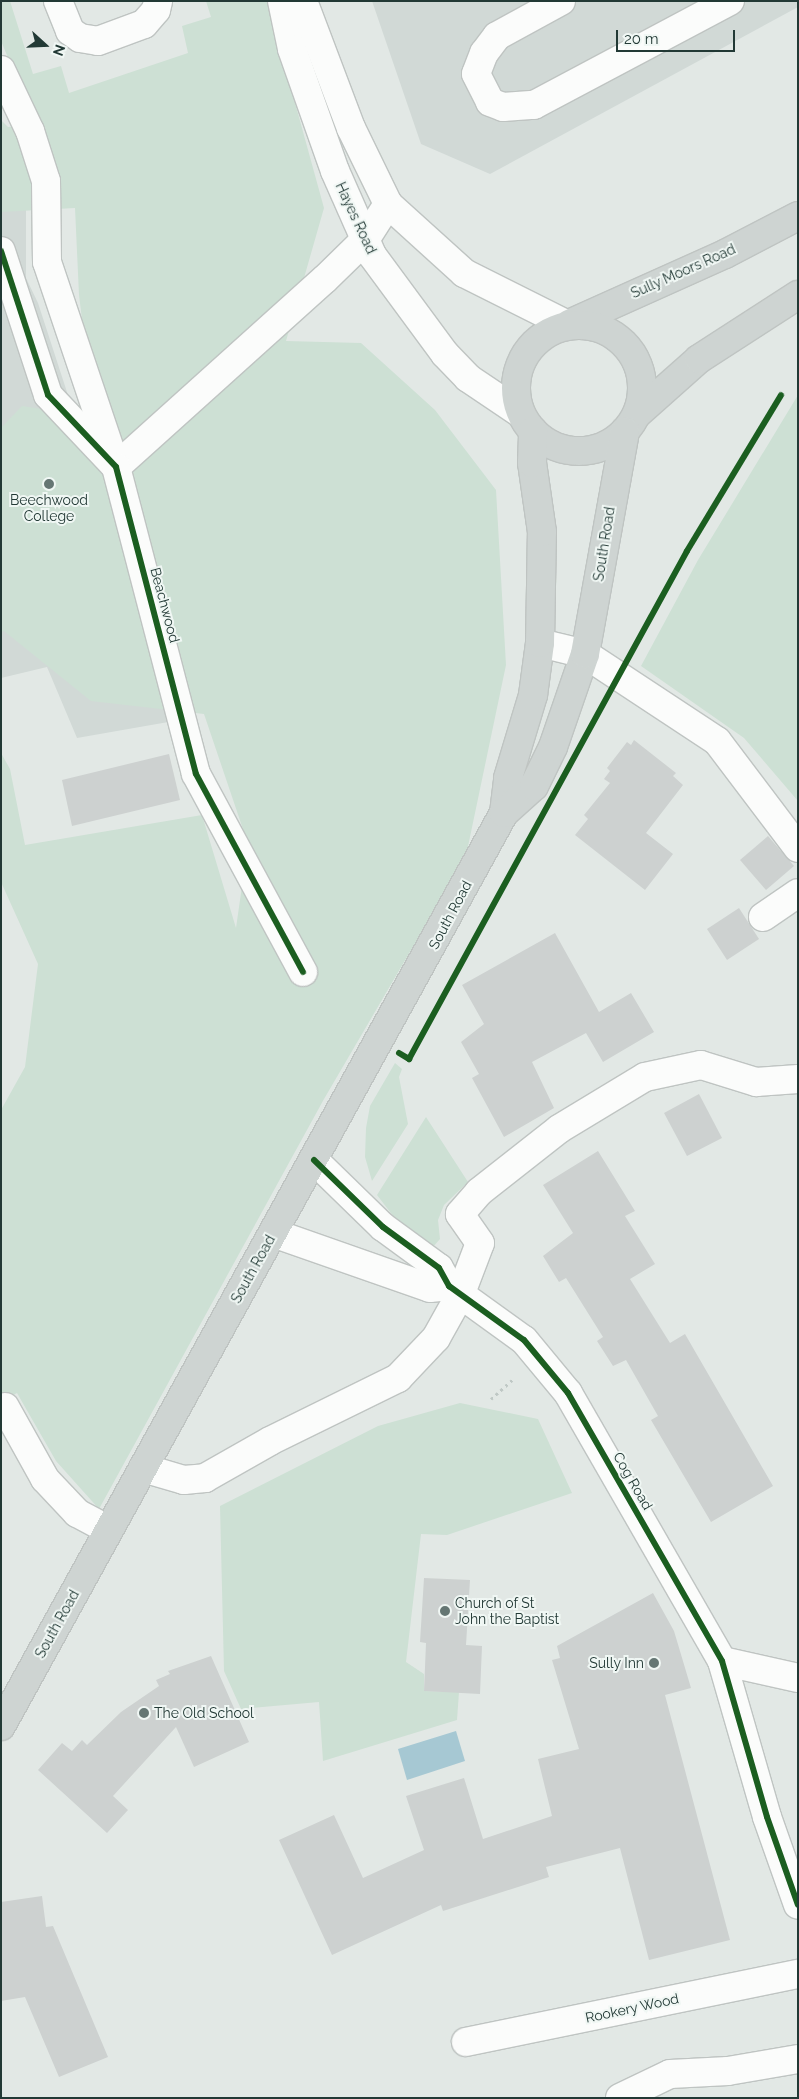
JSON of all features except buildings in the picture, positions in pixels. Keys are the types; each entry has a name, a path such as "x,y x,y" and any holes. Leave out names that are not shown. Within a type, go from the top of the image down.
{"main road":[{"name":"Sully Moors Road","path":"568,325 725,254 798,216"},
{"path":"631,423 643,392 640,370 631,350 611,332 590,324 568,325 541,337 530,346 519,366 516,391 526,422 551,445 578,451 608,446 699,359 798,295"},
{"name":"South Road","path":"504,813 508,778 533,695 540,643 542,532 526,422"},
{"name":"South Road","path":"1,1726 504,813 534,786 569,708 584,654 631,423"}],"street":[{"path":"58,1 70,31 80,38 98,41 144,24 156,10 158,1"},
{"name":"Hayes Road","path":"282,1 292,49 335,172 365,240 445,354 468,378 526,422"},
{"path":"303,1 351,128 388,204 464,273 568,325"},
{"path":"561,1 497,36 484,53 476,74 490,102 503,107 534,105 730,1"},
{"path":"1,70 30,131 46,181 47,262 116,467 365,240 388,204"},
{"name":"Beachwood","path":"1,251 48,395 116,467 196,774 303,972"},
{"path":"540,643 584,654 717,741 798,848"},
{"path":"763,917 798,893"},
{"path":"143,1468 184,1480 206,1478 270,1441 398,1378 436,1338 455,1289 480,1243 460,1214 478,1192 559,1129 645,1077 701,1065 756,1082 798,1079"},
{"name":"Cog Road","path":"314,1160 383,1227 439,1268 455,1289 524,1340 568,1393 722,1661 767,1817 798,1905"},
{"path":"273,1233 430,1288 455,1289"},
{"path":"5,1407 45,1479 77,1512 109,1530"},
{"path":"722,1661 798,1678"},
{"name":"Rookery Wood","path":"466,2042 798,1974"},
{"path":"620,2098 670,2074 728,2072 798,2059"}],"path":[{"path":"491,1399 518,1374"}],"shaded area":[{"path":"372,1 798,1 798,7 490,174 421,144"},
{"name":"Beechwood College","path":"1,150 26,208 26,278 38,303 174,721 77,738 47,667 1,678"}],"green space":[{"path":"1,1 10,1 33,74 61,66 69,93 188,53 182,26 211,17 206,1 267,1 324,208 286,341 361,343 435,410 496,490 506,665 466,856 324,1099 99,1509 56,1461 17,1393 1,1402 1,1110 25,1067 38,964 1,882 1,753 10,769 25,845 202,815 236,928 248,844 204,714 91,701 4,631 1,632 1,428 22,406 94,417 79,295 75,208 1,212 1,120 8,127 36,124 1,41"},
{"path":"798,395 798,801 744,738 641,666 698,560"},
{"path":"395,1063 402,1069 399,1077 408,1124 372,1181 365,1157 366,1128 370,1106"},
{"path":"426,1117 468,1182 444,1205 438,1220 440,1239 432,1248 397,1221 377,1195"},
{"path":"460,1403 538,1419 572,1493 447,1535 421,1534 406,1662 424,1674 424,1691 459,1692 457,1720 323,1761 319,1702 241,1709 224,1671 220,1506 378,1426"}],"water":[{"path":"456,1731 465,1761 407,1780 398,1749"}],"cycle path":[{"path":"1,251 48,395 116,467 196,774 303,972"},
{"path":"399,1053 409,1059 687,551 781,395"},
{"path":"314,1160 383,1227 439,1268 449,1286 524,1340 568,1393 722,1661 767,1817 798,1905"}],"place":[{"name":"Beechwood College","path":"49,484"},
{"name":"Church of St John the Baptist","path":"445,1611"},
{"name":"Sully Inn","path":"654,1663"},
{"name":"The Old School","path":"144,1713"}]}
